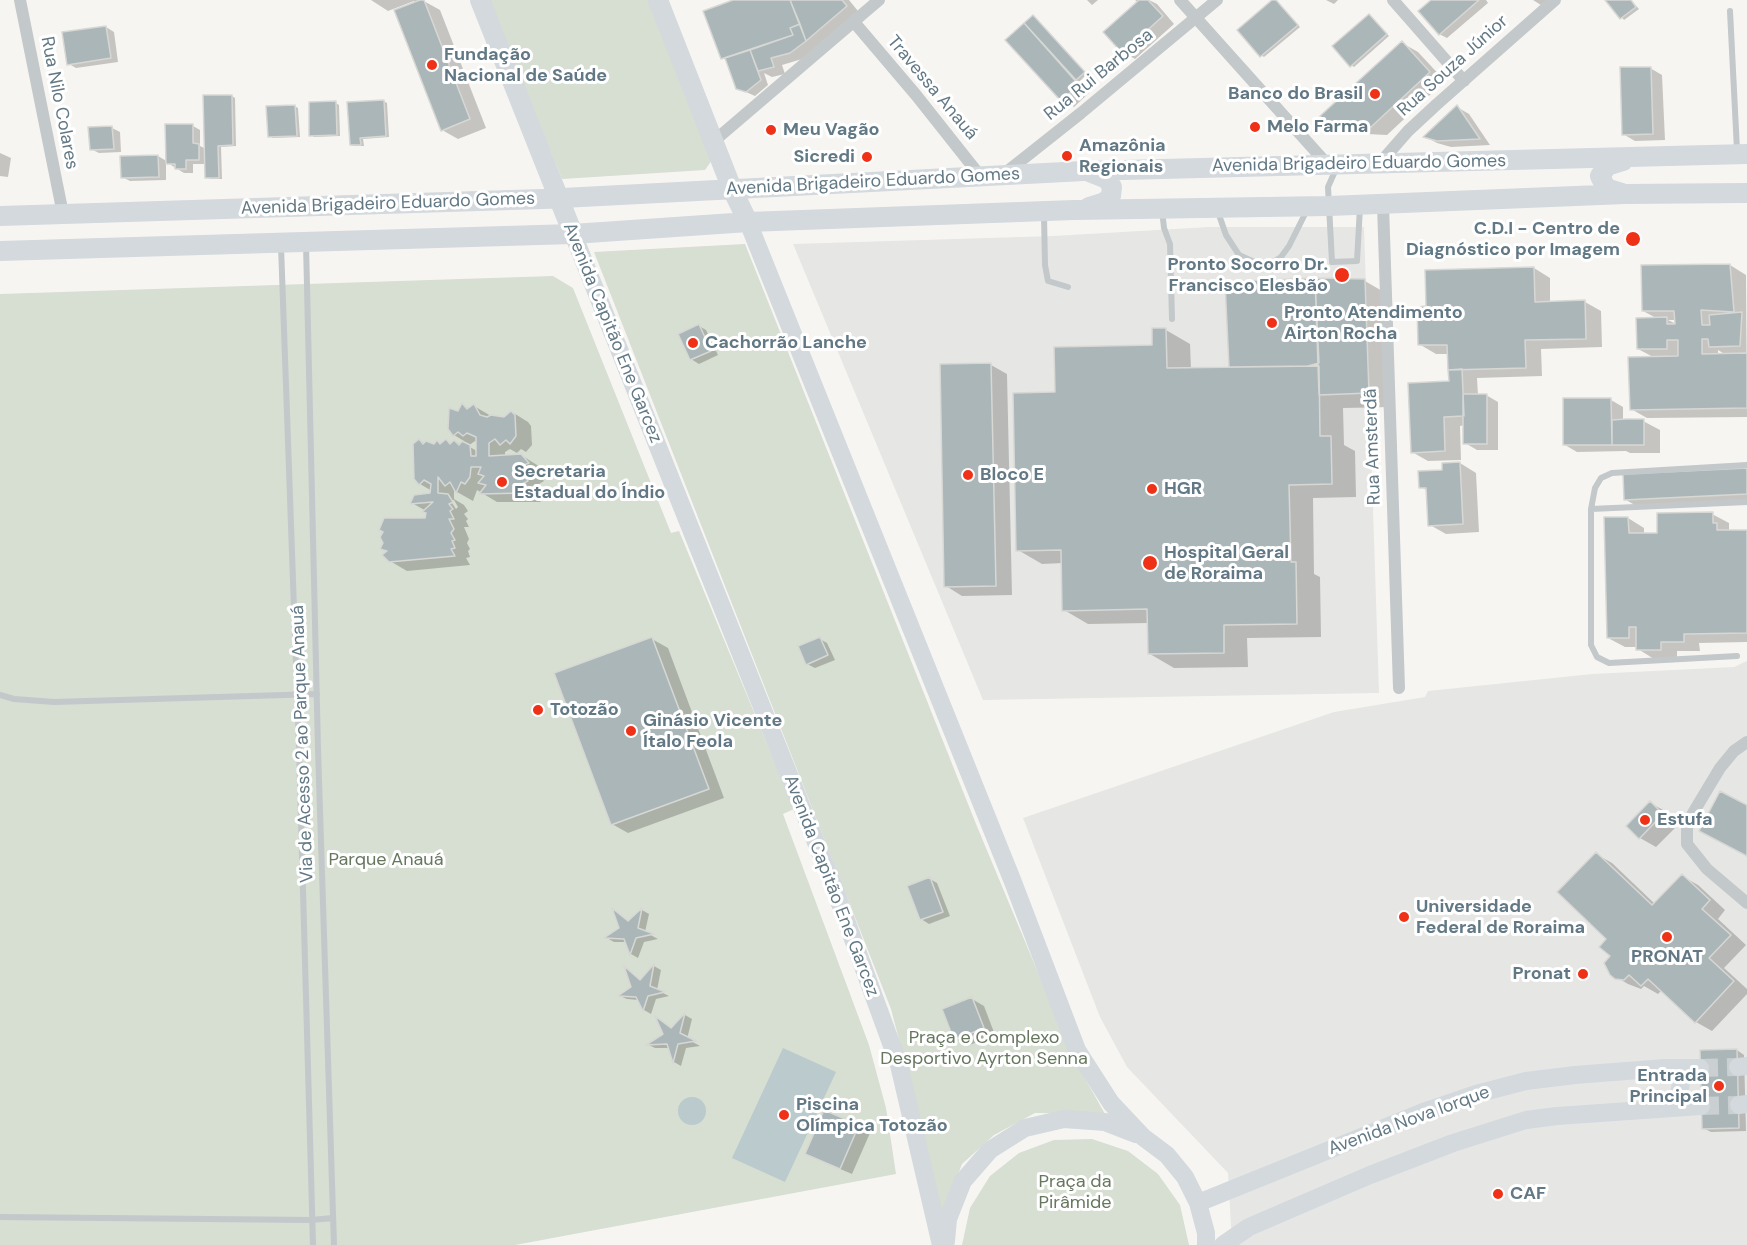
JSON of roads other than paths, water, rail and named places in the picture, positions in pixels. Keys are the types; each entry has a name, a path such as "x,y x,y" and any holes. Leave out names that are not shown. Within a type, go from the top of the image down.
{"main road":[{"name":"Avenida Capitão Ene Garcez","path":"480,0 573,234"},
{"name":"Avenida Capitão Ene Garcez","path":"658,0 732,189 748,222"},
{"name":"Avenida Brigadeiro Eduardo Gomes","path":"0,216 559,198 1084,171 1742,154"},
{"path":"1625,194 1606,188 1600,176 1607,166 1634,157"},
{"path":"1148,170 1124,179 1117,191 1124,202 1132,207 1156,210"},
{"path":"1074,210 1105,202 1112,192 1107,178 1084,171"},
{"name":"Avenida Brigadeiro Eduardo Gomes","path":"0,251 573,234 748,222 1074,210 1360,206 1625,194 1747,193"}],"street":[{"name":"Rua Nilo Colares","path":"20,0 63,214"},
{"path":"714,141 879,0"},
{"path":"1180,0 1334,164"},
{"name":"Rua Rui Barbosa","path":"1002,176 1217,0"},
{"path":"1393,0 1464,81"},
{"name":"Rua Souza Júnior","path":"1380,163 1408,131 1555,0"},
{"name":"Travessa Anauá","path":"854,22 981,177"},
{"name":"Rua Amsterdã","path":"1383,205 1399,688"},
{"name":"Avenida Capitão Ene Garcez","path":"748,222 1004,860 1077,1050 1111,1103 1143,1137 1167,1155 1185,1177 1198,1203 1206,1233 1206,1245"},
{"name":"Avenida Capitão Ene Garcez","path":"573,234 835,890 899,1065 944,1245"},
{"path":"1747,742 1734,751 1720,768 1693,813 1687,828 1687,844 1707,869 1747,903"},
{"path":"1665,1068 1678,1077 1680,1082 1678,1094 1667,1108"},
{"name":"Avenida Nova Iorque","path":"1198,1203 1423,1112 1476,1094 1526,1081 1575,1075 1665,1068 1700,1068"},
{"name":"Avenida Nova Iorque","path":"1223,1245 1249,1227 1308,1202 1442,1147 1526,1120 1701,1106"},
{"name":"Avenida Capitão Ene Garcez","path":"944,1245 948,1219 963,1181 990,1150 1024,1128 1064,1119 1075,1119 1105,1122 1143,1137"}],"lane":[{"path":"1730,11 1742,154"},
{"path":"1334,164 1328,187 1332,262 1357,261 1360,206"},
{"path":"1217,208 1226,235 1239,255 1261,265 1272,263 1281,257 1289,246 1308,207"},
{"path":"1156,210 1170,244 1172,319"},
{"path":"1044,211 1045,265 1048,281 1068,287"},
{"name":"Via de Acesso 2 ao Parque Anauá","path":"280,242 297,695 313,1245"},
{"name":"Via de Acesso 2 ao Parque Anauá","path":"306,242 334,1245"},
{"path":"1737,656 1609,663 1597,657 1591,645 1591,509 1595,488 1601,478 1612,473 1747,465"},
{"path":"1591,509 1747,502"},
{"path":"0,695 14,699 54,702 317,694"},
{"path":"0,1217 311,1220 333,1218"}],"tunnel":[{"path":"1700,1068 1738,1067"},
{"path":"1701,1106 1739,1105"}],"place":[{"name":"Fundação Nacional de Saúde","path":"432,65"},
{"name":"Banco do Brasil","path":"1375,94"},
{"name":"Melo Farma","path":"1255,127"},
{"name":"Meu Vagão","path":"771,130"},
{"name":"Amazônia Regionais","path":"1067,156"},
{"name":"Sicredi","path":"867,157"},
{"name":"C.D.I - Centro de Diagnóstico por Imagem","path":"1633,239"},
{"name":"Pronto Socorro Dr. Francisco Elesbão","path":"1342,275"},
{"name":"Pronto Atendimento Airton Rocha","path":"1272,323"},
{"name":"Cachorrão Lanche","path":"693,343"},
{"name":"Bloco E","path":"968,475"},
{"name":"Secretaria Estadual do Índio","path":"502,482"},
{"name":"HGR","path":"1152,489"},
{"name":"Hospital Geral de Roraima","path":"1150,563"},
{"name":"Totozão","path":"538,710"},
{"name":"Ginásio Vicente Ítalo Feola","path":"631,731"},
{"name":"Estufa","path":"1645,820"},
{"name":"Universidade Federal de Roraima","path":"1404,917"},
{"name":"PRONAT","path":"1667,937"},
{"name":"Pronat","path":"1583,974"},
{"name":"Entrada Principal","path":"1719,1086"},
{"name":"Piscina Olímpica Totozão","path":"784,1115"},
{"name":"CAF","path":"1498,1194"}],"park label":[{"name":"Parque Anauá","path":"386,860"},
{"name":"Praça e Complexo Desportivo Ayrton Senna","path":"984,1048"},
{"name":"Praça da Pirâmide","path":"1075,1192"}]}
